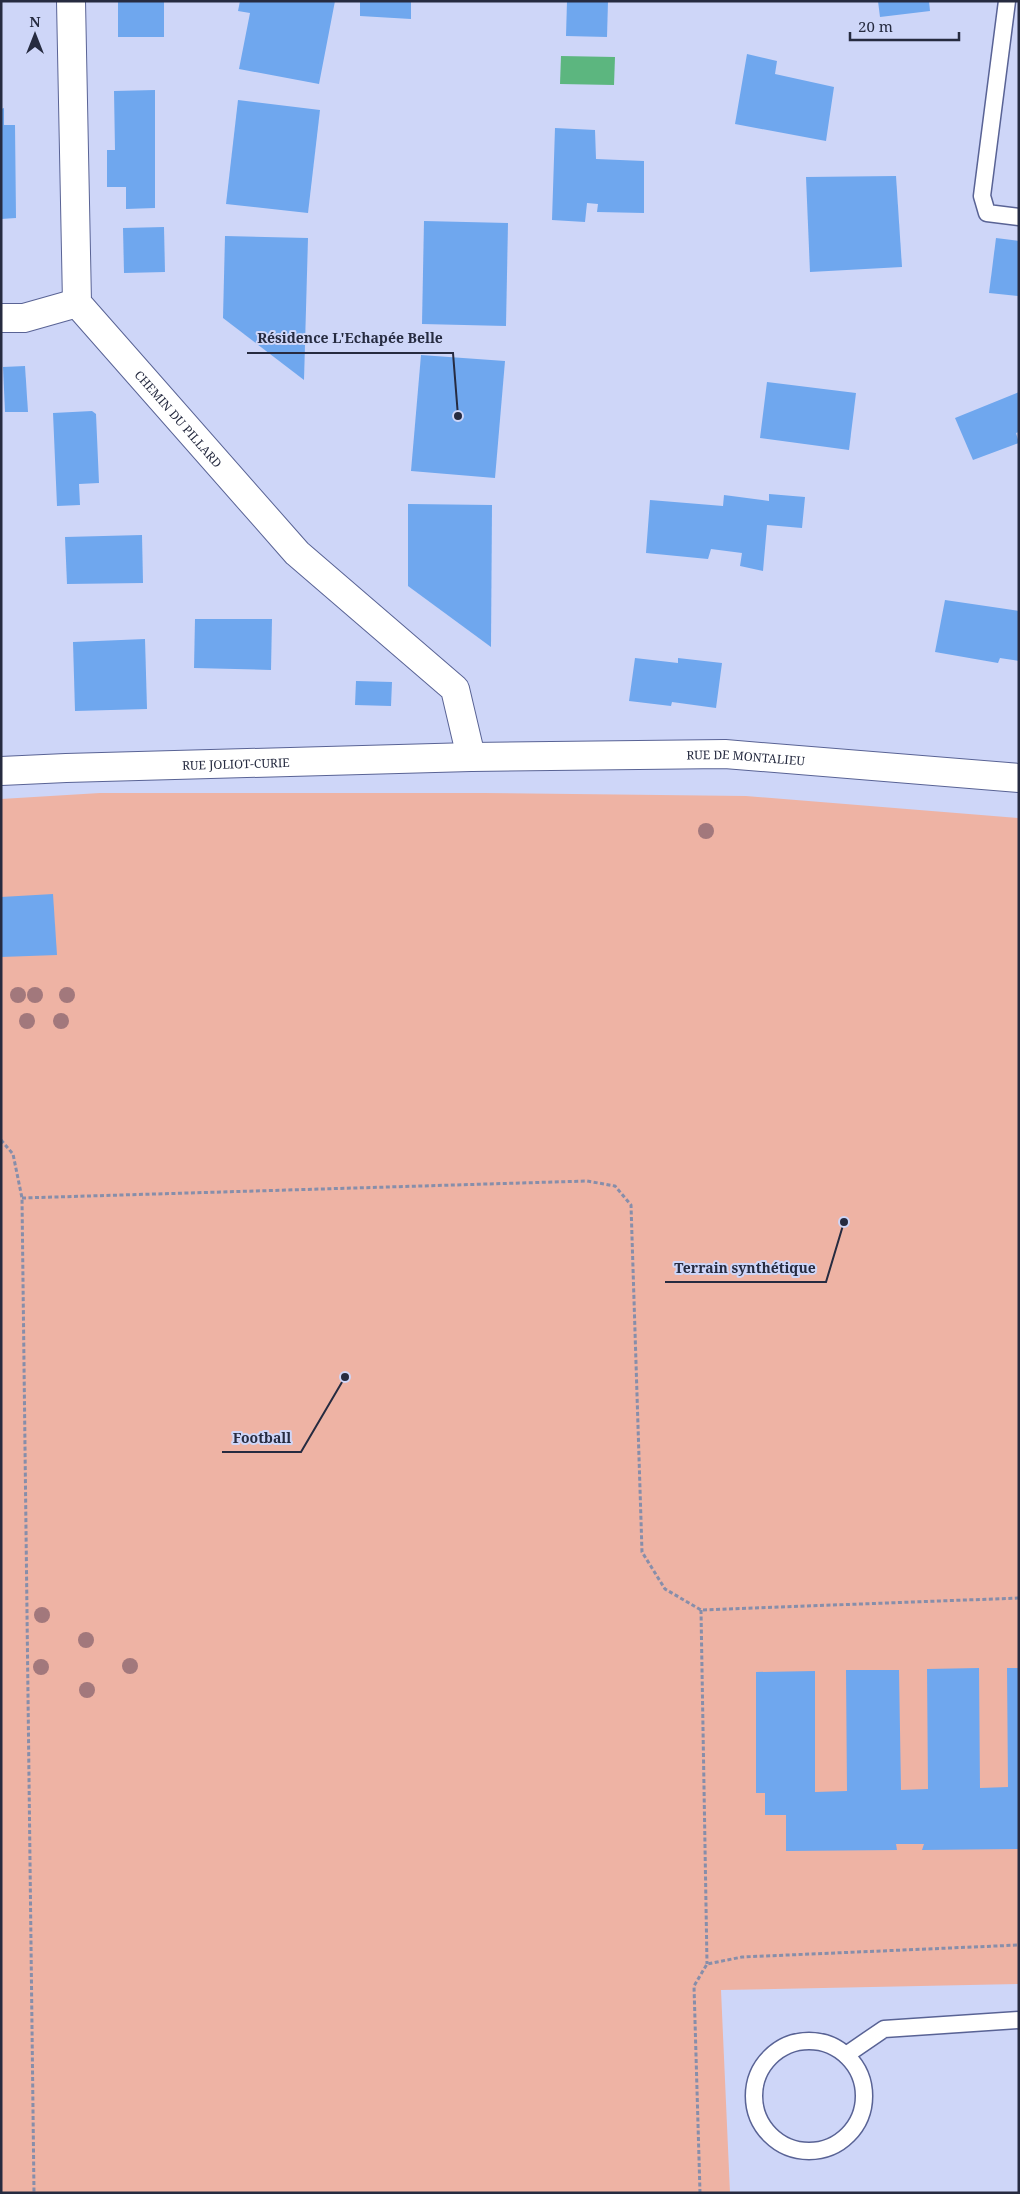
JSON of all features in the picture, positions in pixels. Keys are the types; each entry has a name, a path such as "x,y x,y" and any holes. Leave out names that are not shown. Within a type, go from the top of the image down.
{"street":[{"path":"1,318 24,318 77,302 71,1"},
{"name":"CHEMIN DU PILLARD","path":"77,302 297,553 454,689 471,757"},
{"name":"RUE DE MONTALIEU","path":"471,757 725,754 1019,778"},
{"name":"RUE JOLIOT-CURIE","path":"1,771 471,757"}],"lane":[{"path":"1007,1 982,196 987,213 1019,217"},
{"path":"846,2055 884,2029 1019,2020"},
{"path":"806,2041 815,2041 832,2046 846,2055 858,2070 864,2088 864,2107 857,2124 844,2139 828,2148 809,2152 790,2148 774,2138 762,2125 755,2109 754,2092 758,2075 767,2060 781,2049 797,2042 806,2041"}],"path":[{"path":"1,1140 12,1154 22,1198 34,2193"},
{"path":"22,1198 587,1181 614,1186 631,1205 642,1552 665,1589 701,1610 1019,1598"},
{"path":"700,2193 694,1986 707,1964 701,1610"},
{"path":"707,1964 742,1957 1019,1945"}],"shaded area":[{"path":"561,56 615,57 614,85 560,84"},
{"path":"100,793 483,793 746,796 1019,818 1019,1984 721,1990 730,2193 1,2193 1,799"}],"building":[{"path":"118,1 164,1 164,37 118,37"},
{"path":"240,1 335,1 319,84 239,69 250,13 238,11"},
{"path":"360,1 411,1 411,19 360,16"},
{"path":"567,1 608,1 607,37 566,36"},
{"path":"878,1 929,1 930,11 880,17"},
{"path":"747,54 777,61 775,74 834,87 826,141 735,124"},
{"path":"155,90 155,208 126,209 126,187 107,187 107,150 115,150 114,91"},
{"path":"238,100 320,110 308,213 226,204"},
{"path":"4,108 4,125 15,125 16,218 1,219 1,109"},
{"path":"555,128 595,130 596,159 644,161 644,213 597,212 598,204 587,203 585,222 552,220"},
{"path":"896,176 902,267 810,272 806,177"},
{"path":"424,221 508,223 506,326 422,324"},
{"path":"164,227 165,272 124,273 123,228"},
{"path":"225,236 308,238 304,380 223,318"},
{"path":"996,238 1019,241 1019,296 989,293"},
{"path":"421,355 505,361 495,478 411,471"},
{"path":"25,366 28,412 5,412 3,367"},
{"path":"767,382 856,393 849,450 760,438"},
{"path":"1019,392 1019,432 1016,433 1019,443 973,460 955,418"},
{"path":"92,411 96,414 99,483 79,484 80,505 57,506 53,413"},
{"path":"769,494 805,497 802,528 767,525 763,571 740,566 742,553 711,549 708,559 646,553 650,500 723,506 724,495 769,501"},
{"path":"408,504 492,505 491,647 408,586"},
{"path":"142,535 143,583 67,584 65,537"},
{"path":"945,600 1019,611 1019,661 1000,658 998,663 935,652"},
{"path":"195,619 272,619 271,670 194,668"},
{"path":"145,639 147,709 75,711 73,642"},
{"path":"635,658 678,663 678,658 722,663 716,708 672,702 671,706 629,701"},
{"path":"356,681 392,682 391,706 355,705"},
{"path":"53,894 57,955 1,957 1,897"},
{"path":"979,1668 980,1788 1008,1787 1007,1668 1019,1668 1019,1849 922,1850 924,1844 896,1844 897,1850 786,1851 786,1815 765,1815 765,1793 756,1793 756,1672 815,1671 815,1792 847,1791 846,1670 899,1670 901,1790 928,1789 927,1669"}],"place":[{"name":"Résidence L'Echapée Belle","path":"458,416"},
{"name":"Terrain synthétique","path":"844,1222"},
{"name":"Football","path":"345,1377"}]}
